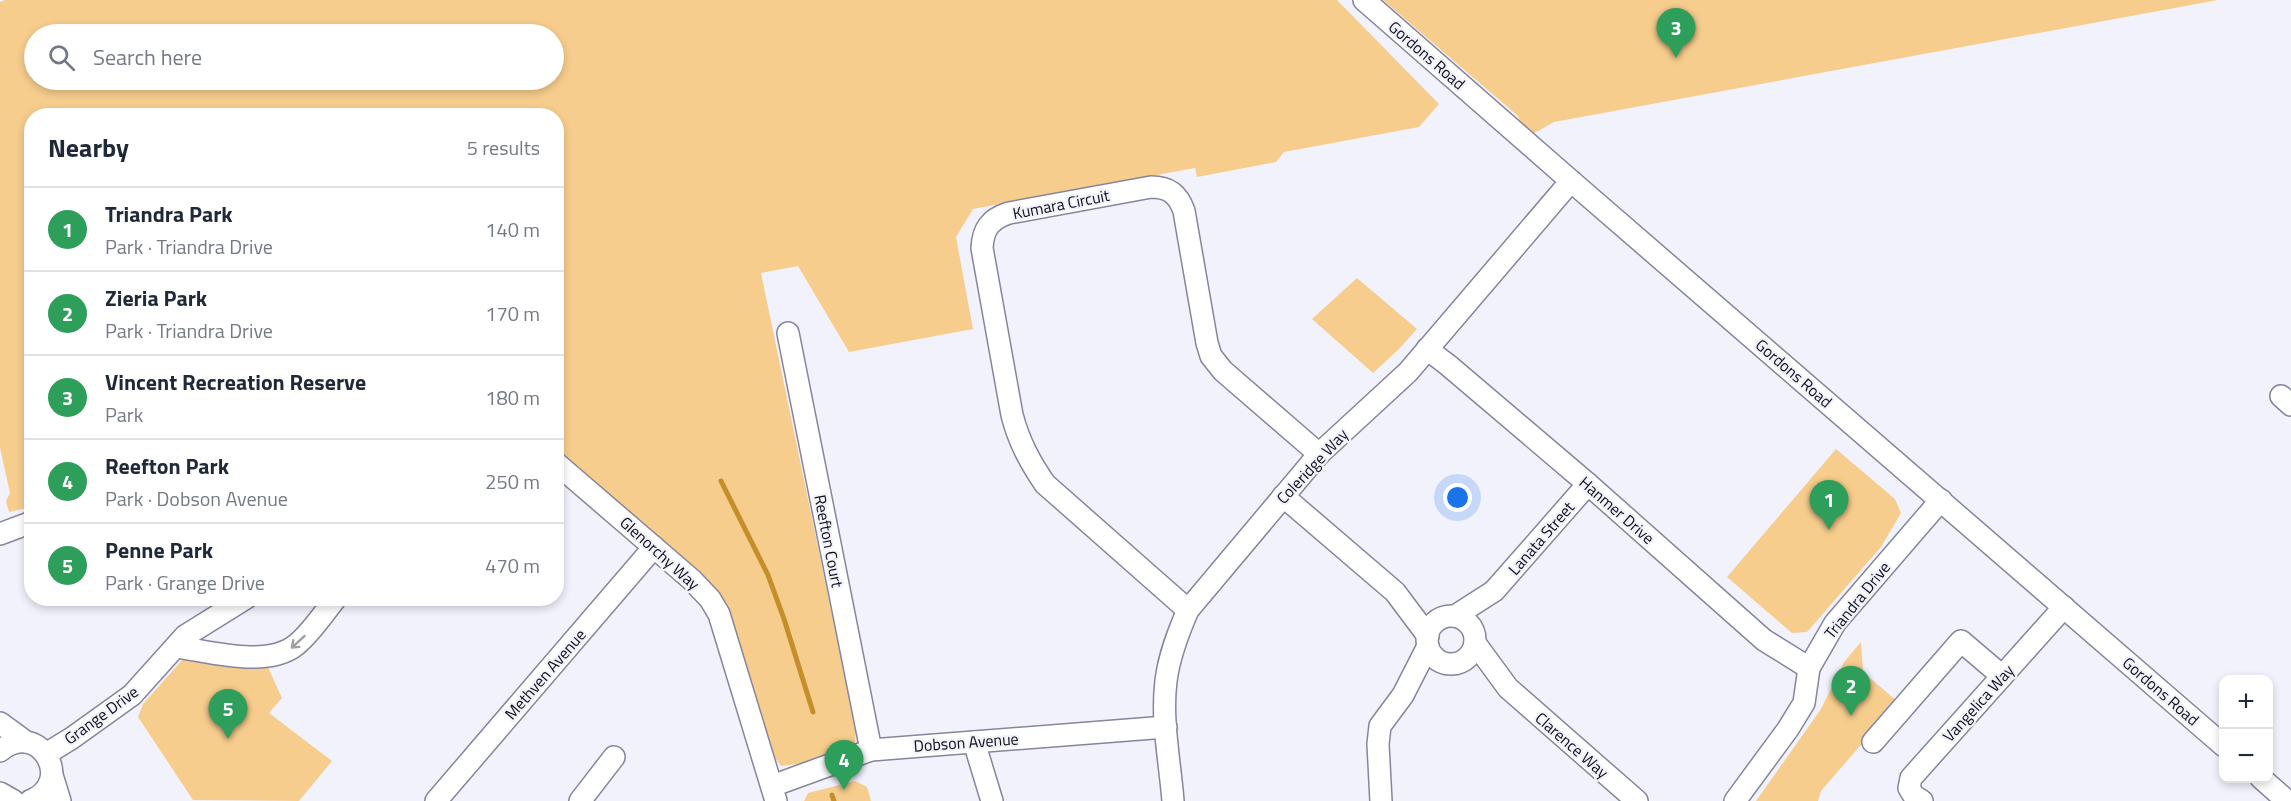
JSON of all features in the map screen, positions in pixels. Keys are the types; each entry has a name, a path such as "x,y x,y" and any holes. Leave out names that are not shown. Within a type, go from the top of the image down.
{"street":[{"name":"Gordons Road","path":"1364,0 2219,743"},
{"name":"Coleridge Way","path":"1173,801 1166,727 1166,683 1170,660 1188,610 1319,454 1408,372 1571,181"},
{"name":"Kumara Circuit","path":"1188,610 1045,484 1019,442 1012,416 982,248 983,235 988,225 997,217 1009,213 1140,189 1162,187 1172,192 1180,200 1184,211 1207,344 1212,356 1223,371 1319,454"},
{"name":"Reefton Court","path":"788,333 871,750"},
{"name":"Hanmer Drive","path":"1427,350 1457,372 1588,484 1764,640 1809,668"},
{"name":"Glenorchy Way","path":"564,470 692,580 710,599 719,614 774,794"},
{"name":"Lanata Street","path":"1450,617 1494,591 1588,484"},
{"path":"1283,496 1395,592 1428,641 1434,658 1452,663"},
{"name":"Triandra Drive","path":"1735,801 1788,729 1804,703 1809,668 1835,623 1941,500"},
{"path":"1,529 24,524"},
{"name":"Methven Avenue","path":"436,801 654,547"},
{"name":"Lanata Street","path":"1475,639 1494,591"},
{"path":"1395,592 1450,617 1468,622 1475,639 1469,657 1452,663 1403,695"},
{"name":"Grange Drive","path":"46,754 132,694 185,636 230,606"},
{"path":"177,647 260,658 283,653 297,645 329,606"},
{"name":"Vangelica Way","path":"1922,801 1914,796 1909,788 1911,778 2064,607"},
{"path":"1382,801 1378,744 1380,726 1403,695 1428,641 1433,624 1450,617"},
{"name":"Clarence Way","path":"1475,639 1508,688 1637,801"},
{"path":"1873,742 1961,641 2002,676"},
{"name":"Clarence Way","path":"1452,663 1508,688"},
{"path":"0,723 46,754 50,760 60,801"},
{"name":"Dobson Avenue","path":"774,794 871,750 1166,727"},
{"path":"0,751 15,742 26,742"},
{"path":"974,742 992,801"},
{"path":"580,801 614,757"},
{"path":"30,801 45,792 52,775"},
{"path":"2267,783 2287,801"},
{"path":"0,793 14,801"}],"shaded area":[{"path":"5,0 1337,0 1439,104 1419,127 1284,152 1276,162 1197,177 1195,168 973,209 956,237 973,329 849,352 798,266 761,273 856,730 855,743 829,756 810,762 781,766 769,750 725,607 702,575 564,458 564,108 24,108 24,509 9,512 6,501 10,493 0,448 0,2"},
{"path":"1383,0 2218,0 1554,122 1531,135 1521,124 1518,116"},
{"path":"1357,278 1417,329 1373,373 1312,319"},
{"path":"1836,449 1895,499 1901,513 1881,547 1807,632 1792,633 1727,577"},
{"path":"1861,642 1863,672 1898,702 1821,791 1818,801 1756,801 1821,709 1844,662"},
{"path":"183,659 226,665 267,665 282,698 269,713 332,761 299,801 193,800 138,717 143,704"},
{"path":"855,781 867,787 871,801 804,801 808,793"}],"waterway":[{"path":"721,481 768,575 813,712"},
{"path":"832,795 834,801"}],"place":[{"name":"Vincent Recreation Reserve","path":"1676,58"},
{"name":"Triandra Park","path":"1829,530"},
{"name":"Zieria Park","path":"1851,716"},
{"name":"Penne Park","path":"228,739"},
{"name":"Reefton Park","path":"844,790"}]}
